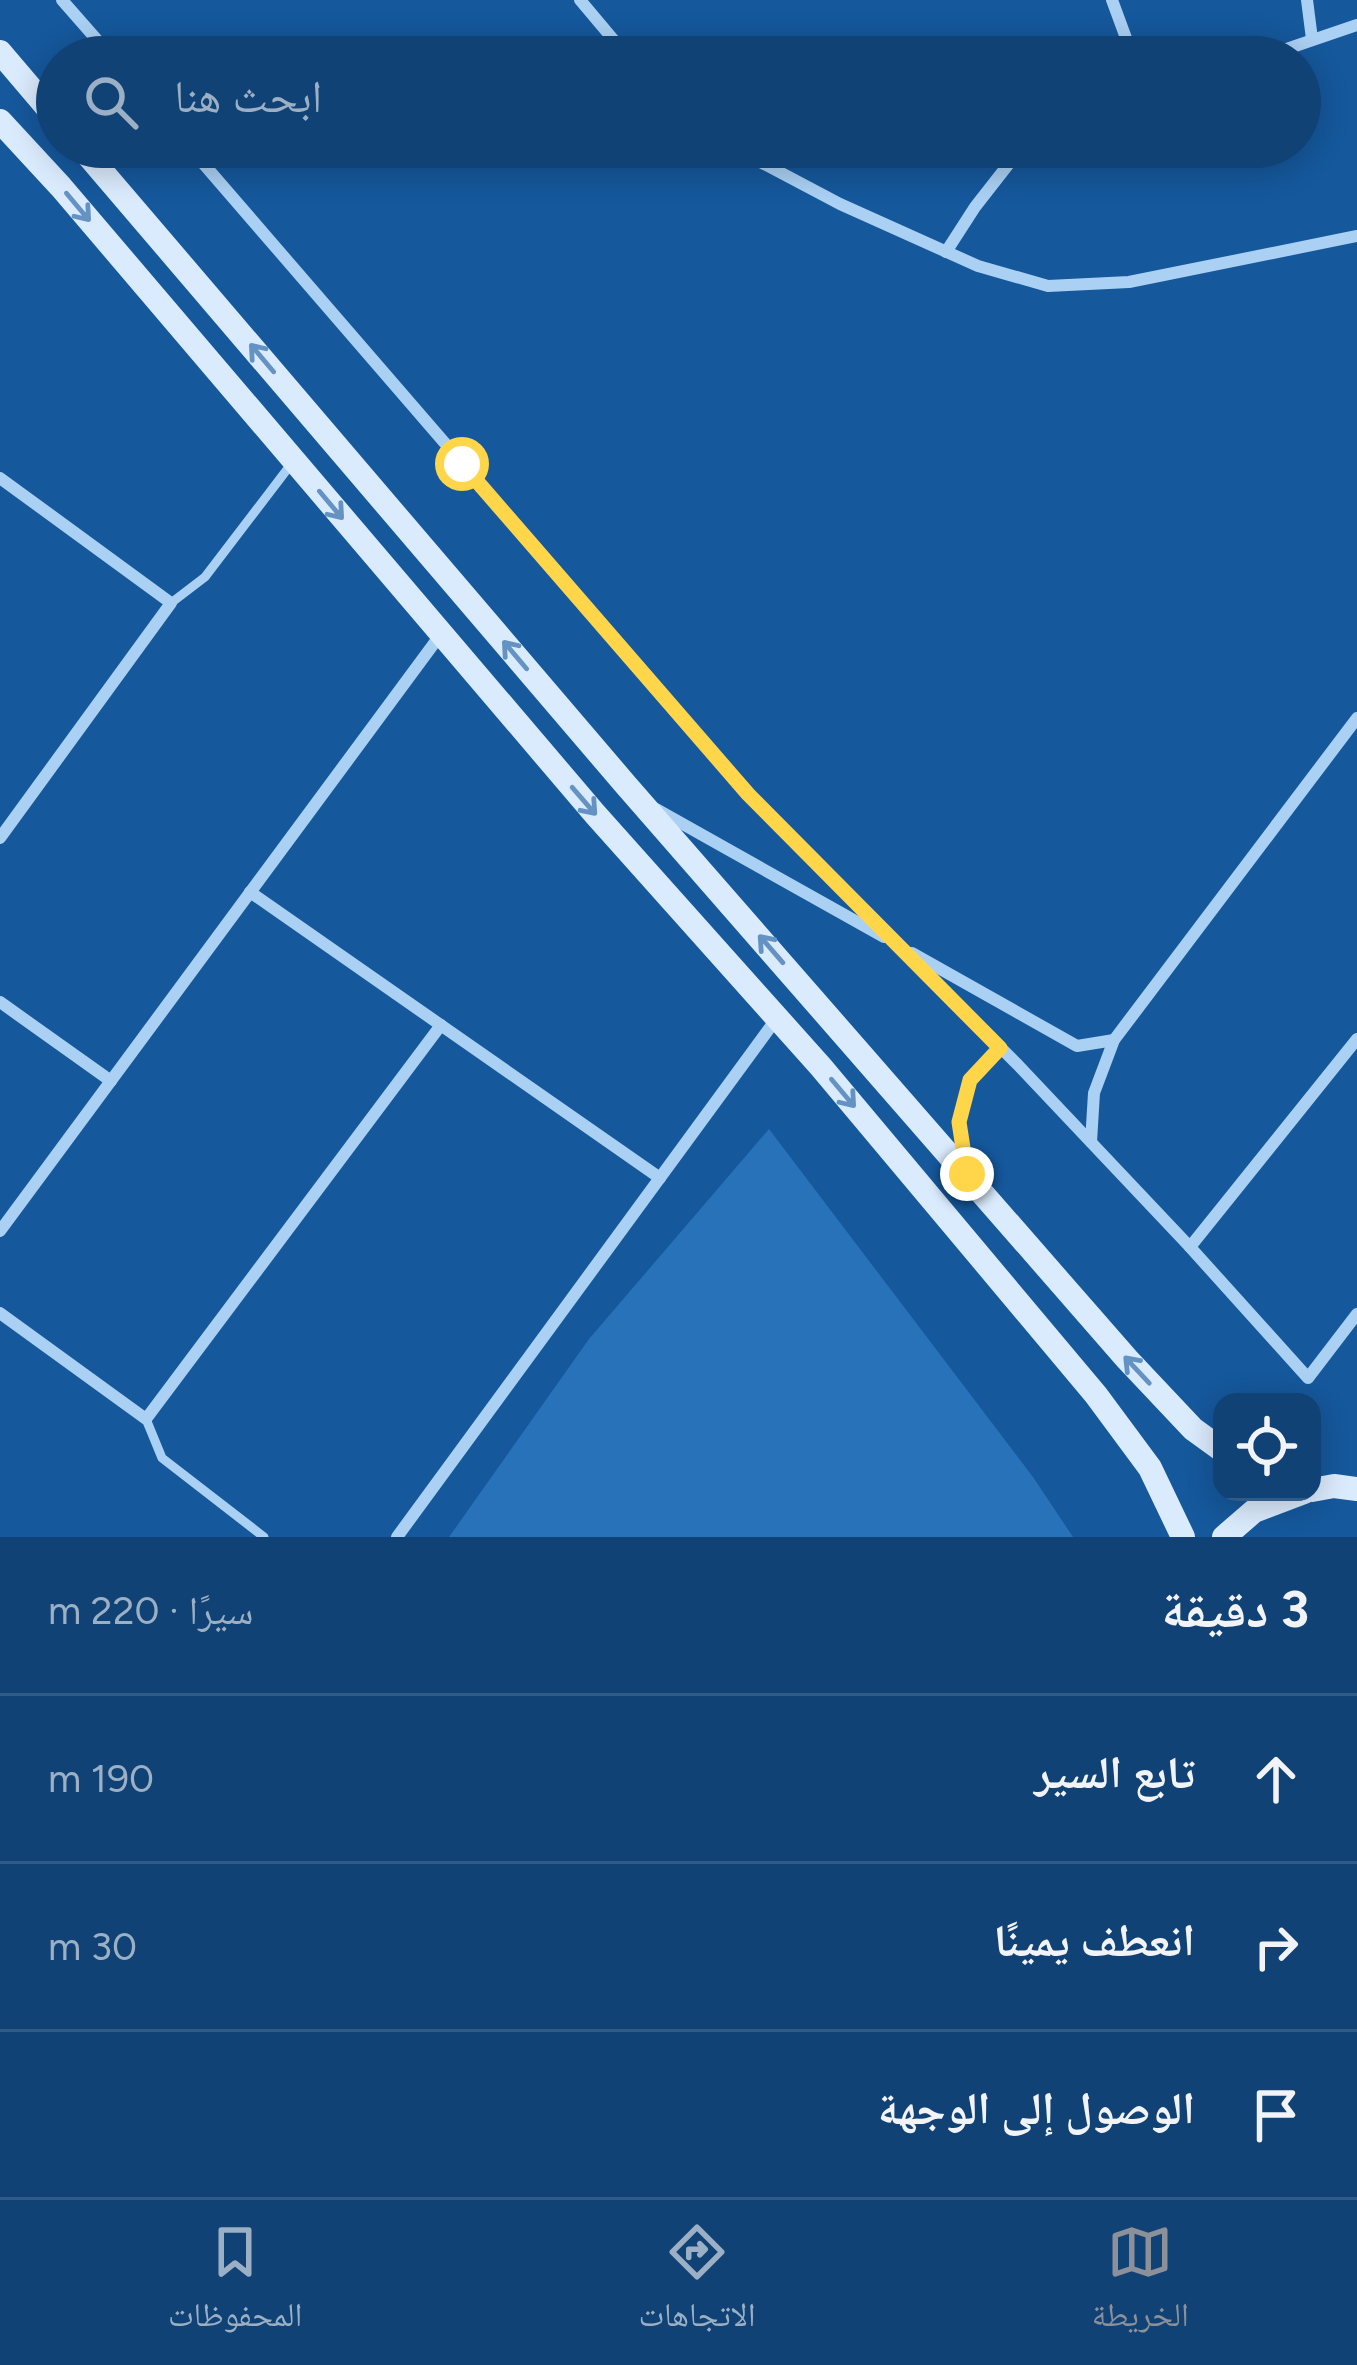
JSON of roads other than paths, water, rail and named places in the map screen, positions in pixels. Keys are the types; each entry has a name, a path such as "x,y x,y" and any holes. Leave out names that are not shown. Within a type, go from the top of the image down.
{"main road":[{"path":"0,52 36,94"},
{"path":"0,121 36,160"},
{"path":"43,168 1096,1395 1150,1468 1183,1537"},
{"path":"99,168 638,798 1127,1359 1193,1429 1213,1443"},
{"path":"1321,1488 1357,1489"},
{"path":"1223,1537 1254,1511 1278,1501"}],"street":[{"path":"62,0 94,36"},
{"path":"580,0 610,36"},
{"path":"1112,0 1125,36"},
{"path":"1307,0 1312,36"},
{"path":"1321,37 1357,25"},
{"path":"207,168 748,794 1091,1142 1308,1378 1357,1314"},
{"path":"772,168 978,266 1048,286 1129,282 1357,236"},
{"path":"946,252 1006,168"},
{"path":"0,478 171,604 0,838"},
{"path":"0,1232 441,633"},
{"path":"1091,1142 1094,1093 1114,1040 1357,718"},
{"path":"638,798 1076,1046 1114,1040"},
{"path":"250,892 660,1178"},
{"path":"0,1002 111,1081"},
{"path":"397,1537 777,1018"},
{"path":"0,1313 146,1419 441,1025"},
{"path":"1190,1247 1357,1039"},
{"path":"967,1174 959,1122 970,1080 1000,1048"}],"lane":[{"path":"171,604 205,577 294,461"},
{"path":"146,1419 162,1458 264,1537"}]}
